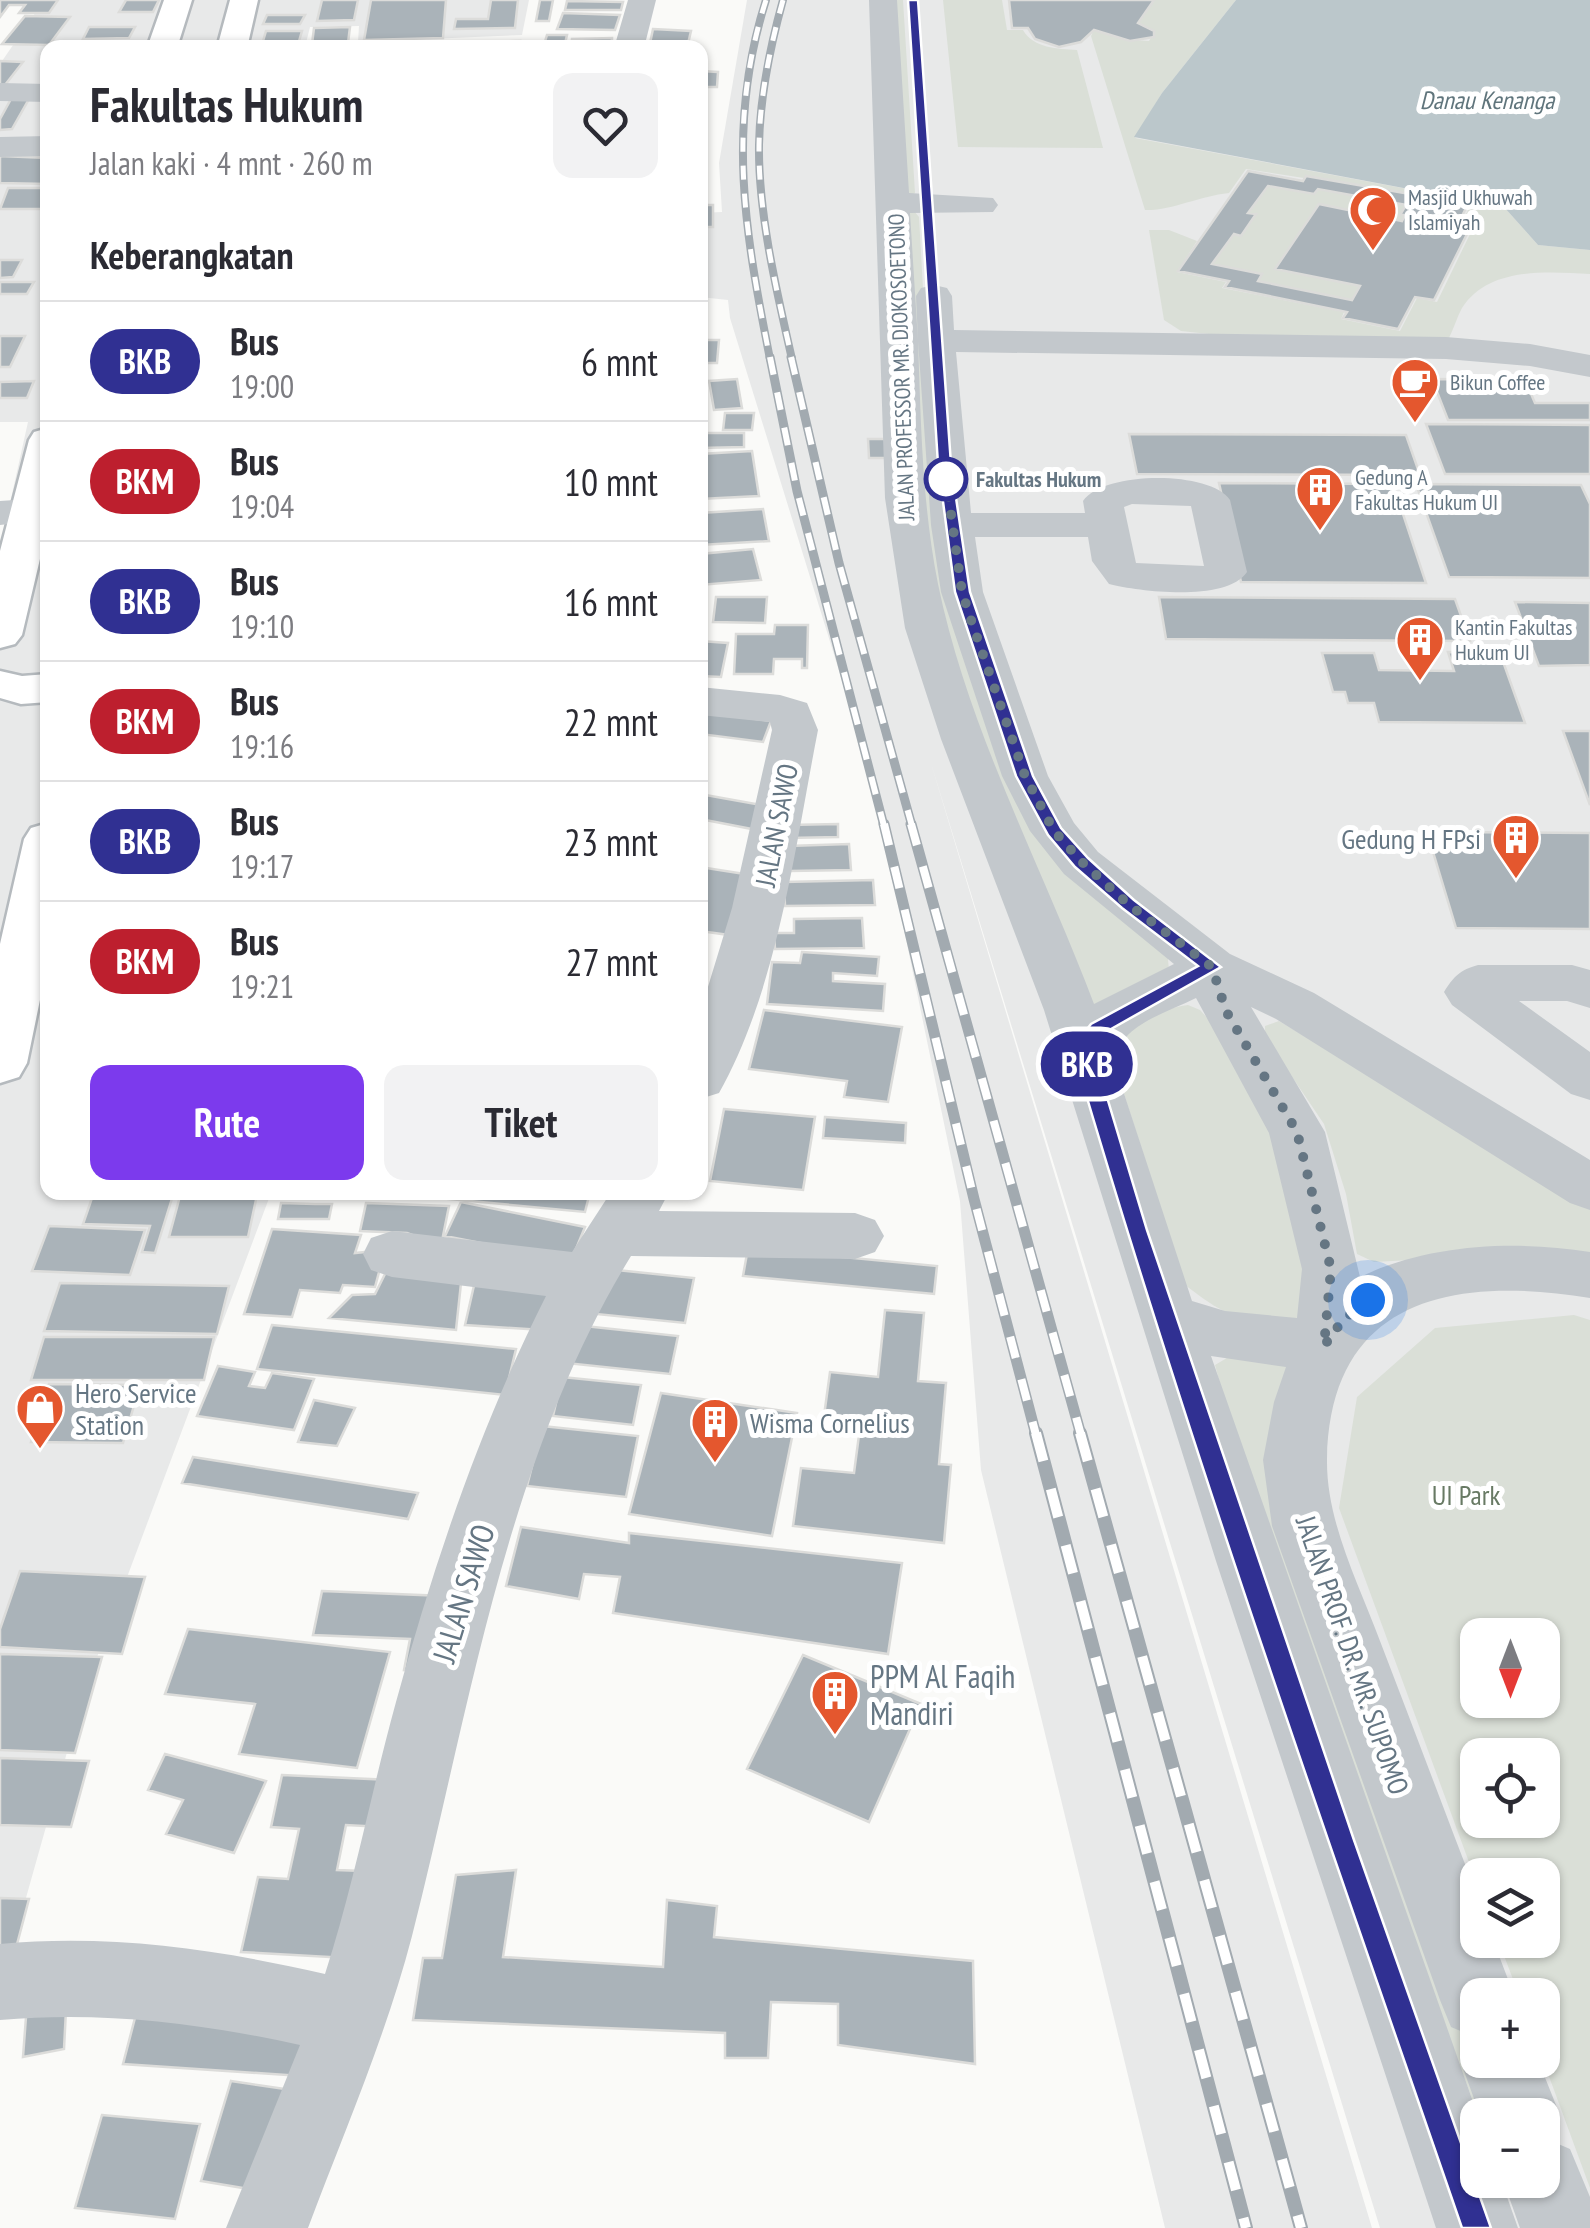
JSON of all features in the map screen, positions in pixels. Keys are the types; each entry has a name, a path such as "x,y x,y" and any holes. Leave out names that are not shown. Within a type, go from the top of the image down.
{"main road":[{"path":"165,40 178,0"},
{"path":"234,40 244,0"},
{"path":"2,622 15,512 40,457"},
{"path":"0,684 21,690 40,689"},
{"path":"0,710 40,706"},
{"path":"0,1063 40,876"}],"street":[{"path":"631,40 642,0"},
{"name":"JALAN PROFESSOR MR. DJOKOSOETONO","path":"903,5 911,203 901,464 918,592 940,669 986,800 1035,915 1087,1064"},
{"path":"0,92 40,93"},
{"path":"0,147 40,146"},
{"name":"JALAN PROFESSOR MR. DJOKOSOETONO","path":"925,165 911,203 930,238"},
{"path":"911,203 981,205"},
{"name":"JALAN PROFESSOR MR. DJOKOSOETONO","path":"932,271 950,524 972,623 1025,776 1054,831 1128,904 1212,967 1294,1006 1590,1188"},
{"path":"935,327 986,316"},
{"path":"935,327 1446,348 1530,355 1590,366"},
{"path":"950,524 1107,526"},
{"name":"JALAN SAWO","path":"708,702 780,709 790,714 795,730 762,898 744,963 708,1059"},
{"path":"1212,967 1098,1029 1091,1037 1087,1064 1114,1159 1342,1840 1477,2228"},
{"name":"JALAN PROF. DR. MR. SUPOMO","path":"1212,967 1226,1011 1297,1132 1331,1269 1324,1346 1305,1402 1295,1460 1304,1526 1470,1978"},
{"path":"1590,990 1572,984 1478,983 1470,992 1590,1080"},
{"path":"392,1254 614,1234 854,1236"},
{"name":"JALAN SAWO","path":"268,2228 350,2018 374,1938 430,1698 460,1596 534,1382 614,1234"},
{"path":"1168,1318 1226,1336 1324,1346 1342,1321 1368,1300 1410,1282 1528,1269 1565,1269 1590,1275"},
{"path":"0,1982 60,1978 198,1988 263,1997 350,2018"},
{"path":"1550,2198 1561,2228"}],"shaded area":[{"path":"44,0 529,0 522,35 358,40 359,26 310,27 307,40 40,40 40,1200 268,1200 84,1692 0,1990 0,548 28,422 0,422 0,64"},
{"path":"747,0 1590,0 1590,2228 1380,2228 930,760 1372,2228 1165,2228 981,1470 960,1201 874,784 730,318 728,300 708,298 708,213 722,212 719,163"}],"green space":[{"path":"892,0 903,0 915,193 907,197"},
{"path":"943,0 1002,0 1007,30 1023,30 1033,41 1047,46 1077,50 1103,148 958,147"},
{"path":"1155,0 1236,0 1162,93 1135,138 1504,207 1538,245 1590,250 1590,274 1520,274 1487,285 1462,308 1449,338 1181,331 1164,320 1149,230 1169,230 1197,241 1177,272 1226,282 1222,288 1344,312 1341,319 1400,331 1417,298 1437,302 1471,232 1459,229 1471,204 1246,169 1229,193 1145,210 1091,36 1094,30 1121,39 1149,41 1155,31 1138,23"},
{"path":"1268,186 1314,194 1318,189 1406,205 1402,221 1319,205 1276,268 1360,286 1352,300 1258,281 1261,274 1212,264 1234,234 1241,235 1255,215 1248,213"},
{"path":"905,211 914,211 919,217 935,502 1011,778 1167,948 1169,971 1092,1014 954,668 924,546"},
{"path":"1188,1005 1200,1010 1211,1022 1265,1102 1318,1287 1298,1322 1237,1317 1185,1285 1110,1050 1144,1020"},
{"path":"1279,1021 1590,1206 1590,1261 1374,1262 1357,1254 1346,1194 1324,1124 1265,1037 1265,1026"},
{"name":"UI Park","path":"1574,1315 1590,1320 1590,2188 1550,2078 1560,2078 1560,1978 1513,1978 1505,1958 1560,1958 1560,1858 1467,1858 1460,1838 1560,1838 1560,1738 1460,1738 1460,1838 1339,1508 1357,1397 1435,1328"},
{"path":"1232,1355 1261,1356 1293,1369 1297,1559 1460,2014 1460,2066 1251,1498 1215,1365"},
{"path":"1464,2078 1483,2078 1490,2098 1472,2098"}],"water":[{"name":"Danau Kenanga","path":"1236,0 1590,0 1590,250 1538,245 1504,207 1134,137 1162,93"}],"building":[{"path":"0,0 58,0 49,13 19,13 25,5 9,5 0,17"},
{"path":"126,0 159,0 153,12 119,12"},
{"path":"322,0 358,0 354,20 317,21"},
{"path":"371,0 446,0 443,38 364,40"},
{"path":"491,0 518,0 515,28 454,29 456,19 488,19"},
{"path":"540,0 553,0 549,21 536,21"},
{"path":"1009,0 1154,0 1138,23 1154,31 1154,37 1130,41 1094,30 1081,42 1059,47 1035,39 1028,28 1012,28"},
{"path":"567,1 623,2 621,10 565,10"},
{"path":"563,13 620,15 615,30 557,29"},
{"path":"267,15 305,15 300,24 263,24"},
{"path":"25,16 70,17 53,40 40,40 40,45 2,44"},
{"path":"89,27 135,27 129,38 83,39"},
{"path":"350,27 348,40 312,40 314,28"},
{"path":"653,29 691,31 689,40 651,40"},
{"path":"266,31 302,31 299,40 263,40"},
{"path":"547,35 567,35 566,40 545,40"},
{"path":"0,61 23,62 5,85 0,85"},
{"path":"708,71 718,72 717,87 708,87"},
{"path":"11,99 29,99 12,129 0,130 0,119"},
{"path":"0,156 40,158 40,184 0,183"},
{"name":"Masjid Ukhuwah Islamiyah","path":"1248,171 1303,181 1306,176 1468,204 1455,230 1468,232 1434,300 1415,297 1398,329 1343,318 1347,312 1225,287 1229,281 1178,271","holes":["1268,186 1314,194 1318,189 1406,205 1400,215 1405,215 1402,221 1319,204 1275,269 1360,286 1352,300 1258,281 1262,274 1212,264 1234,234 1241,236 1256,214 1248,213"]},
{"path":"8,188 40,188 40,209 0,209"},
{"path":"708,205 713,205 713,227 708,227"},
{"path":"0,260 22,260 13,277 0,278"},
{"path":"0,282 34,282 27,294 0,294"},
{"path":"0,336 25,336 10,367 0,367"},
{"path":"708,340 719,340 717,363 708,363"},
{"path":"737,379 742,408 714,410 709,381"},
{"path":"1432,379 1525,380 1535,403 1590,403 1590,420 1448,420"},
{"path":"34,381 27,398 0,398 0,382"},
{"path":"725,413 754,413 752,430 723,430"},
{"path":"1426,424 1590,425 1590,474 1445,474"},
{"path":"708,433 744,433 744,447 708,448"},
{"path":"1129,434 1406,435 1420,475 1137,474"},
{"path":"868,439 885,439 886,458 869,458"},
{"path":"752,451 759,496 708,499 708,454"},
{"name":"Gedung A Fakultas Hukum UI","path":"1219,483 1393,484 1426,583 1241,582"},
{"path":"1416,484 1581,485 1590,504 1590,578 1449,577"},
{"path":"763,509 769,541 708,545 708,512"},
{"path":"753,549 761,580 708,584 708,553"},
{"path":"716,597 767,597 765,623 713,622"},
{"path":"1159,597 1455,599 1470,641 1166,639"},
{"path":"1515,602 1590,603 1590,665 1539,666"},
{"path":"775,625 808,625 807,668 802,668 802,659 774,659 773,674 734,674 736,634 774,634"},
{"path":"708,642 728,643 721,677 708,676"},
{"name":"Kantin Fakultas Hukum UI","path":"1448,652 1500,653 1525,723 1379,722 1374,703 1348,703 1345,692 1333,692 1322,653 1374,653 1379,670 1454,671"},
{"path":"708,713 771,721 763,742 708,735"},
{"path":"1563,731 1590,731 1590,805"},
{"path":"708,795 767,806 757,830 708,821"},
{"path":"838,824 838,837 788,838 788,825"},
{"name":"Gedung H FPsi","path":"1427,832 1590,833 1590,929 1456,928"},
{"path":"849,844 851,870 790,871 788,846"},
{"path":"708,868 751,875 729,935 708,932"},
{"path":"873,880 875,905 785,906 784,882"},
{"path":"862,918 864,948 775,949 774,933 794,933 794,919"},
{"path":"802,952 879,957 877,976 833,973 833,981 885,984 883,1011 767,1004 772,962 800,963"},
{"path":"764,1010 902,1027 888,1102 844,1097 847,1081 749,1069"},
{"path":"724,1109 815,1117 803,1190 710,1181"},
{"path":"825,1117 906,1123 905,1143 823,1138"},
{"path":"91,1200 172,1200 155,1253 142,1252 150,1226 83,1224"},
{"path":"179,1200 256,1200 248,1237 169,1237"},
{"path":"459,1200 588,1200 585,1212"},
{"path":"461,1202 585,1227 571,1261 445,1236"},
{"path":"281,1203 332,1204 329,1219 278,1219"},
{"path":"366,1203 449,1206 441,1246 407,1233 360,1231"},
{"path":"49,1226 145,1230 130,1275 32,1271"},
{"path":"272,1229 361,1235 355,1253 385,1250 375,1287 343,1285 340,1293 300,1290 292,1317 244,1314"},
{"path":"748,1248 937,1266 934,1294 743,1276"},
{"path":"607,1269 694,1278 685,1323 596,1314"},
{"path":"386,1272 462,1274 456,1330 329,1318 352,1295 375,1294"},
{"path":"475,1281 551,1285 542,1330 465,1325"},
{"path":"60,1283 229,1286 217,1334 44,1331"},
{"path":"885,1310 924,1313 918,1381 946,1383 939,1464 951,1465 944,1543 793,1526 801,1468 854,1473 861,1420 824,1416 830,1372 878,1377"},
{"path":"272,1325 516,1349 505,1395 257,1369"},
{"path":"575,1325 678,1336 670,1374 566,1363"},
{"path":"44,1337 214,1337 204,1380 31,1380"},
{"path":"218,1366 255,1372 249,1386 265,1388 272,1373 314,1379 294,1430 197,1416"},
{"path":"562,1377 641,1385 633,1425 553,1416"},
{"path":"49,1384 140,1385 123,1443 31,1442"},
{"name":"Wisma Cornelius","path":"661,1393 797,1413 772,1536 629,1514"},
{"path":"314,1400 355,1408 337,1446 298,1442"},
{"path":"542,1426 638,1436 626,1497 527,1486"},
{"path":"193,1457 418,1493 408,1519 182,1483"},
{"path":"521,1527 629,1543 629,1533 902,1563 888,1654 613,1613 620,1577 584,1574 579,1599 506,1586"},
{"path":"20,1571 145,1577 122,1654 0,1647 0,1629"},
{"path":"322,1591 444,1596 430,1672 404,1670 410,1639 313,1635"},
{"path":"188,1629 390,1652 357,1768 239,1754 255,1704 165,1694"},
{"path":"0,1654 102,1657 75,1753 0,1750"},
{"name":"PPM Al Faqih Mandiri","path":"803,1655 921,1704 869,1822 747,1769"},
{"path":"165,1754 266,1781 234,1853 166,1834 183,1800 148,1790"},
{"path":"0,1758 89,1761 71,1827 0,1825"},
{"path":"282,1775 391,1780 383,1827 346,1825 337,1870 363,1871 347,1958 241,1952 258,1877 288,1879 299,1829 271,1827"},
{"path":"516,1870 503,1957 663,1967 667,1900 717,1906 714,1937 973,1961 975,2064 838,2045 838,2004 771,2002 768,2058 725,2058 725,2033 413,2020 423,1958 442,1958 456,1875"},
{"path":"0,1898 29,1899 16,1948 0,1947"},
{"path":"66,2010 64,2049 23,2057 26,2017"},
{"path":"136,2014 311,2026 301,2076 123,2064"},
{"path":"231,2081 285,2089 255,2190 201,2181"},
{"path":"102,2115 200,2124 175,2219 75,2208"}],"railway":[{"path":"766,0 746,92 743,136 747,223 770,359"},
{"path":"783,0 764,90 760,171 770,253 792,359"},
{"path":"770,357 797,491 884,826"},
{"path":"791,357 839,563 912,826"},
{"path":"884,824 974,1199 1036,1435"},
{"path":"911,824 1081,1435"},
{"path":"1036,1433 1246,2228"},
{"path":"1080,1433 1301,2228"}],"bus line":[{"name":"BKB","path":"913,0 944,464 962,592 1025,776 1054,831 1128,904 1212,967 1108,1020 1091,1037 1087,1064 1136,1230 1477,2228"}],"place":[{"name":"Masjid Ukhuwah Islamiyah","path":"1373,252"},
{"name":"Bikun Coffee","path":"1415,424"},
{"name":"Fakultas Hukum","path":"946,479"},
{"name":"Gedung A Fakultas Hukum UI","path":"1320,532"},
{"name":"Kantin Fakultas Hukum UI","path":"1420,682"},
{"name":"Gedung H FPsi","path":"1516,880"},
{"name":"Hero Service Station","path":"40,1450"},
{"name":"Wisma Cornelius","path":"715,1464"},
{"name":"PPM Al Faqih Mandiri","path":"835,1736"}],"route":[{"path":"946,479 962,592 1025,776 1054,831 1082,862 1128,904 1212,967 1226,1011 1297,1132 1309,1169 1331,1269 1324,1346 1342,1321 1368,1300"}]}
